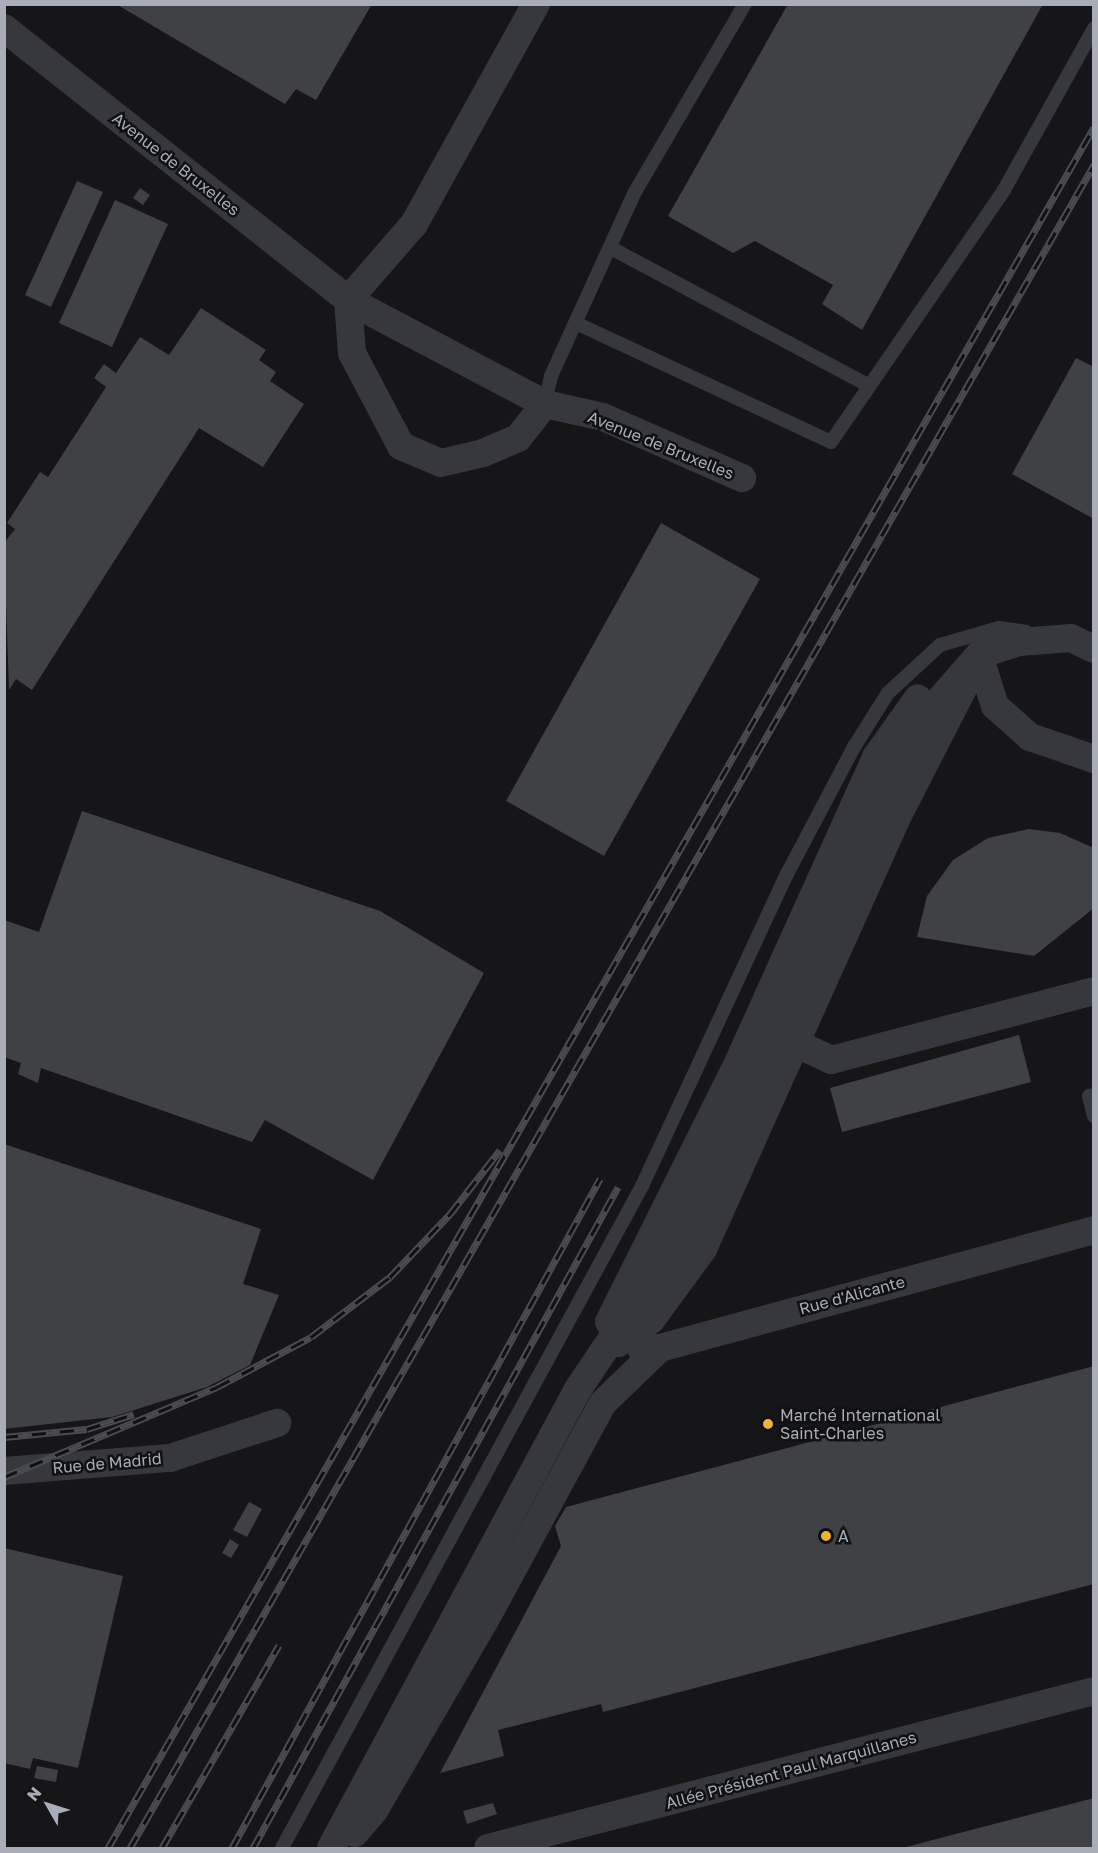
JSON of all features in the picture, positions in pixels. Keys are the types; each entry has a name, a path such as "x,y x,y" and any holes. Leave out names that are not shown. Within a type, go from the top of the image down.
{"street":[{"path":"536,4 414,224 348,300 352,353 400,446 441,463 483,453 518,438 545,404"},
{"name":"Avenue de Bruxelles","path":"4,28 348,300 545,404 603,417 742,478"},
{"path":"331,1848 578,1389 738,1063 876,758 920,695 979,655 1019,642 1082,644"},
{"path":"979,655 995,706 1030,737 1094,759"},
{"path":"609,1349 651,1320 703,1249 797,1044 895,821 979,655"},
{"path":"578,1389 609,1349 674,1246 756,1083 857,843 924,718 979,655"},
{"path":"797,1044 831,1060 1094,991"},
{"name":"Rue d'Alicante","path":"609,1349 660,1348 1094,1230"},
{"path":"342,1848 380,1800 603,1403 660,1348"},
{"name":"Rue de Madrid","path":"4,1471 170,1458 277,1423"},
{"name":"Allée Président Paul Marquillanes","path":"488,1848 1094,1691"}],"lane":[{"path":"545,404 552,376 578,324 635,192 745,4"},
{"path":"578,324 831,442 1004,190 1094,28"},
{"path":"611,248 869,386"},
{"path":"282,1848 642,1186 787,874 888,693 940,645 999,628 1082,644"},
{"path":"1091,1096 1094,1116"}],"building":[{"path":"116,4 372,4 316,100 296,89 285,104"},
{"path":"788,4 1043,4 862,330 822,304 833,285 755,241 733,253 668,216"},
{"path":"77,181 103,192 51,307 25,295"},
{"path":"140,188 150,195 143,205 133,198"},
{"path":"115,200 168,224 112,347 59,323"},
{"path":"201,308 266,350 259,360 276,372 270,381 304,404 263,467 199,428 32,690 16,679 9,690 4,543 15,529 7,523 40,472 48,477 106,387 94,378 104,364 116,373 140,337 169,355"},
{"path":"1076,358 1094,367 1094,519 1012,474"},
{"path":"661,523 760,579 604,856 506,801"},
{"path":"82,811 380,911 484,973 373,1180 265,1120 252,1142 41,1068 38,1083 18,1074 21,1063 4,1057 4,920 39,932"},
{"path":"1029,829 1060,833 1094,848 1094,908 1034,956 917,937 927,896 953,860 988,838"},
{"path":"1019,1035 1031,1082 842,1132 830,1088"},
{"path":"4,1144 261,1229 243,1284 279,1295 250,1365 207,1387 112,1417 4,1429"},
{"name":"A","path":"1094,1366 1094,1584 603,1712 601,1704 498,1730 504,1756 440,1773 561,1546 555,1526 566,1507"},
{"path":"249,1502 262,1509 247,1537 233,1530"},
{"path":"230,1539 239,1545 231,1558 222,1553"},
{"path":"4,1548 123,1576 78,1768 33,1758 30,1769 4,1763"},
{"path":"37,1766 58,1770 56,1782 34,1778"},
{"path":"1094,1798 1094,1848 902,1848"},
{"path":"493,1803 497,1814 467,1824 463,1811"}],"railway":[{"path":"108,1848 1094,127"},
{"path":"130,1848 1094,165"},
{"path":"4,1477 217,1387 311,1337 390,1277 450,1214 500,1150"},
{"path":"232,1848 600,1179"},
{"path":"253,1848 618,1187"},
{"path":"4,1437 87,1429 134,1414"},
{"path":"162,1848 279,1645"}],"place":[{"name":"Marché International Saint-Charles","path":"768,1424"},
{"name":"A","path":"826,1536"}]}
